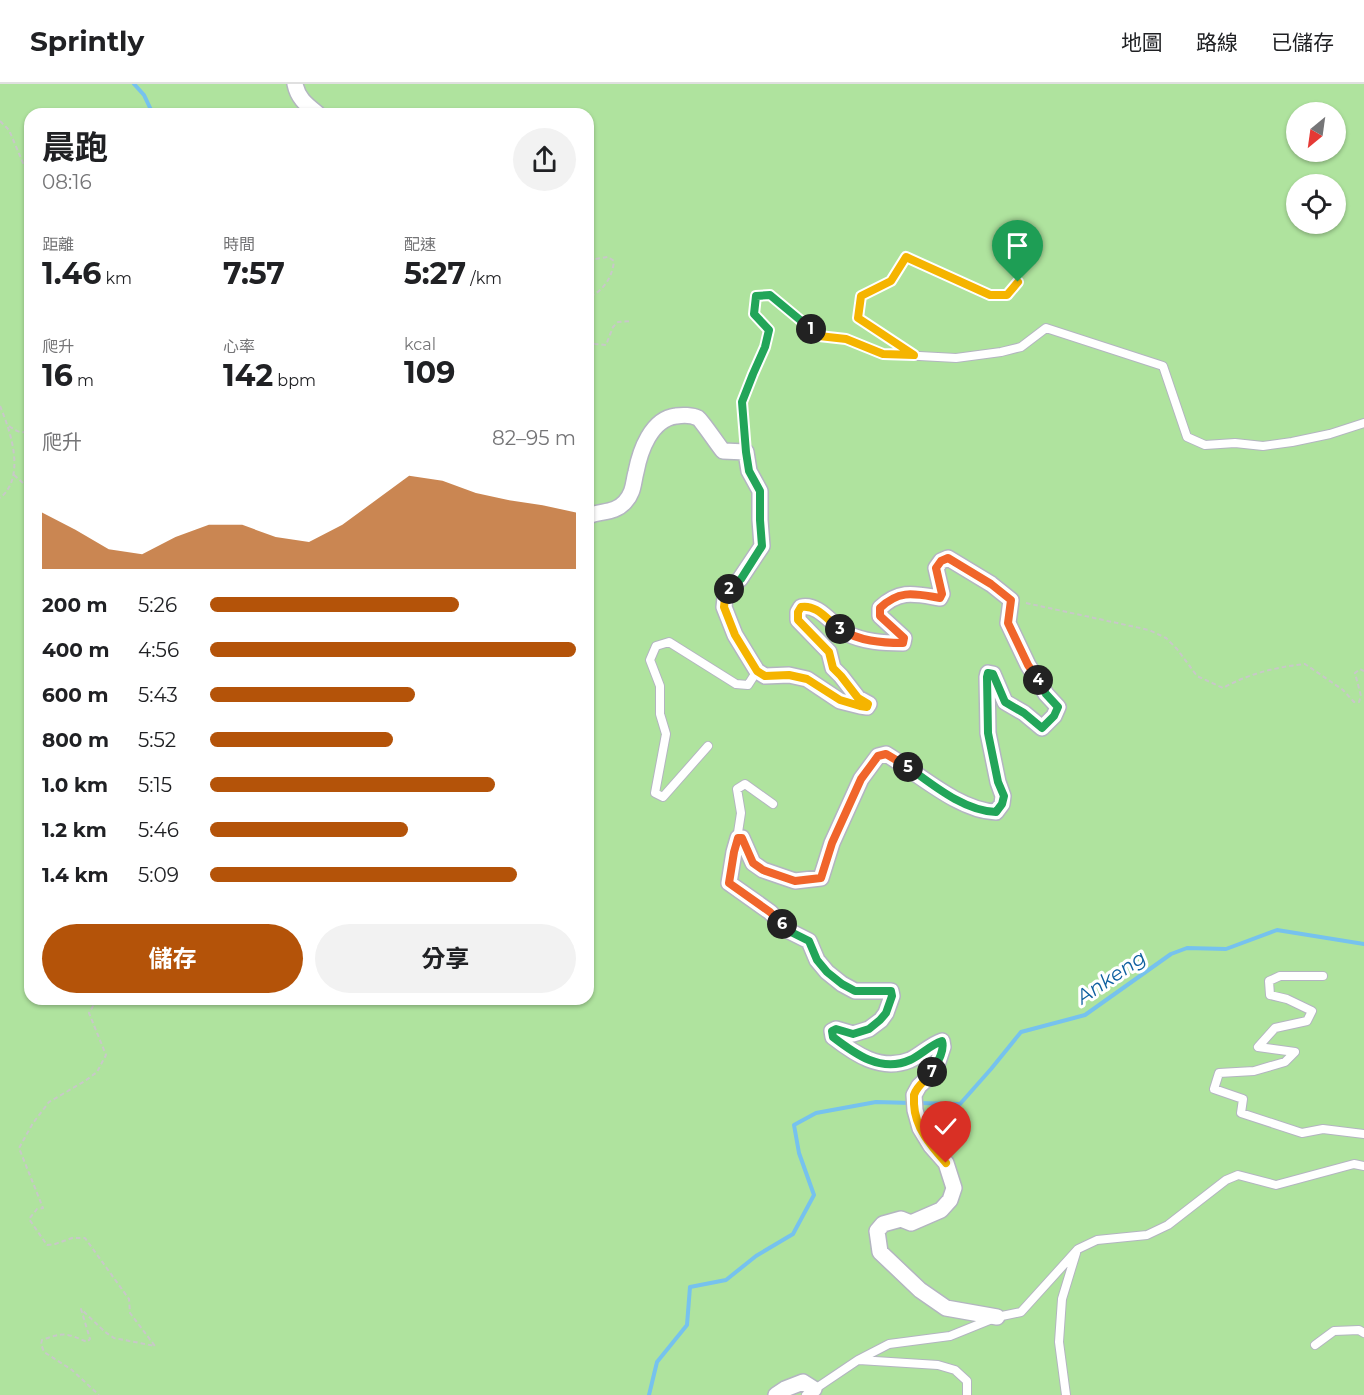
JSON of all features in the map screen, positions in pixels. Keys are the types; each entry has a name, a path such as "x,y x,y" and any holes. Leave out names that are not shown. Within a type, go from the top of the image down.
{"street":[{"path":"295,84 301,100 311,108"},
{"path":"594,515 616,510 627,501 633,490 636,471 645,444 654,427 669,417 684,415 699,418 723,451 746,452 749,471 760,491 762,546 741,579 728,590 725,598 724,607 735,635 757,671 765,676 789,675 807,679 840,700 860,706 867,707 868,704 858,698 833,668 829,652 798,620 801,607 808,606 817,610 847,633 870,641 903,643 904,638 880,616 880,608 887,602 906,594 940,598 942,594 936,568 941,561 948,558 991,584 1011,600 1008,623 1028,665 1046,694 1058,707 1054,716 1042,728 1024,713 1005,702 993,674 988,673 988,733 998,782 1004,796 996,812 986,812 958,801 886,754 878,756 861,779 832,843 821,878 795,881 763,870 753,863 742,838 738,838 729,883 770,912 789,931 809,941 817,960 842,984 855,991 891,991 892,996 886,1013 869,1029 853,1034 836,1029 832,1031 833,1037 849,1049 871,1061 896,1064 910,1060 935,1043 942,1041 944,1047 938,1062 914,1095 915,1110 920,1128 931,1146 946,1163 954,1188 950,1200 941,1210 911,1223 901,1219 883,1224 877,1231 880,1252 920,1290 946,1308 997,1317"},
{"path":"776,1395 803,1382 810,1392"}],"lane":[{"path":"914,355 858,318 861,296 891,281 906,257 990,295 1007,295 1018,282"},
{"path":"746,452 742,402 765,347 769,330 754,314 756,296 770,295 819,336 846,339 883,354 956,358 1001,352 1021,347 1046,328 1164,366 1187,436 1204,445 1235,443 1263,446 1330,434 1364,423"},
{"path":"708,746 663,797 655,793 666,734 660,714 660,686 650,660 656,645 669,642 736,684 748,685 757,671"},
{"path":"734,852 741,813 737,789 745,784 773,804"},
{"path":"1323,976 1280,976 1269,981 1270,995 1287,999 1312,1011 1307,1021 1275,1028 1258,1047 1295,1052 1285,1062 1254,1071 1220,1073 1214,1089 1243,1099 1240,1113 1302,1133 1323,1129 1364,1134"},
{"path":"810,1392 858,1360 890,1344 950,1336 997,1317 1021,1312 1078,1249 1096,1240 1147,1235 1158,1230 1168,1225 1226,1180 1238,1175 1276,1185 1354,1164 1364,1166"},
{"path":"1066,1395 1059,1342 1062,1299 1078,1249"},
{"path":"1315,1346 1334,1331 1359,1330 1364,1333"},
{"path":"858,1360 938,1365 955,1370 968,1381 967,1395"}],"path":[{"path":"0,121 9,130 24,165"},
{"path":"594,259 608,257 614,261 612,274 607,284 594,295"},
{"path":"594,343 606,345 613,327 618,322 631,321"},
{"path":"0,406 9,426 16,466 5,494 0,498"},
{"path":"9,426 20,433 24,432"},
{"path":"14,475 24,484"},
{"path":"1011,600 1149,630 1166,638 1197,676 1223,688 1259,672 1305,664 1343,690 1354,702 1359,702 1361,696 1355,673 1360,669 1364,671"},
{"path":"94,1005 89,1013 106,1055 97,1072 49,1101 19,1148 43,1208 37,1209 29,1219 47,1245 72,1238 85,1238 129,1299 130,1312 155,1346 114,1338 81,1309 90,1339 87,1342 75,1336 59,1334 42,1340 44,1352 72,1370 99,1395"}],"green space":[{"path":"0,84 1364,84 1364,1395 0,1395"}],"waterway":[{"path":"134,84 144,95 150,108"},
{"name":"Ankeng","path":"918,1103 960,1104 1021,1032 1085,1015 1171,954 1187,948 1226,949 1277,930 1364,944"},
{"name":"Ankeng","path":"649,1395 657,1362 687,1325 690,1287 726,1280 756,1256 793,1234 814,1195 799,1153 794,1125 816,1113 876,1102 911,1103"}],"route":[{"path":"946,1163 931,1146 920,1128 914,1095 938,1062 944,1047 942,1041 935,1043 910,1060 896,1064 883,1064 871,1061 833,1037 832,1031 836,1029 853,1034 869,1029 886,1013 892,996 891,991 855,991 827,972 817,960 809,941 789,931 770,912 729,883 734,852 738,838 742,838 753,863 763,870 795,881 821,878 832,843 861,779 878,756 886,754 958,801 986,812 996,812 1004,796 998,782 988,733 988,673 993,674 1005,702 1024,713 1042,728 1054,716 1058,707 1046,694 1028,665 1008,623 1011,600 991,584 948,558 941,561 936,568 942,594 940,598 906,594 887,602 880,608 880,616 904,638 903,643 870,641 847,633 817,610 808,606 801,607 798,612 798,620 829,652 833,668 858,698 868,704 867,707 840,700 807,679 789,675 765,676 757,671 735,635 724,607 728,590 741,579 762,546 760,491 749,471 742,402 765,347 769,330 754,314 756,296 770,295 819,336 846,339 883,354 914,355 858,318 861,296 891,281 906,257 990,295 1007,295 1018,282"}]}
